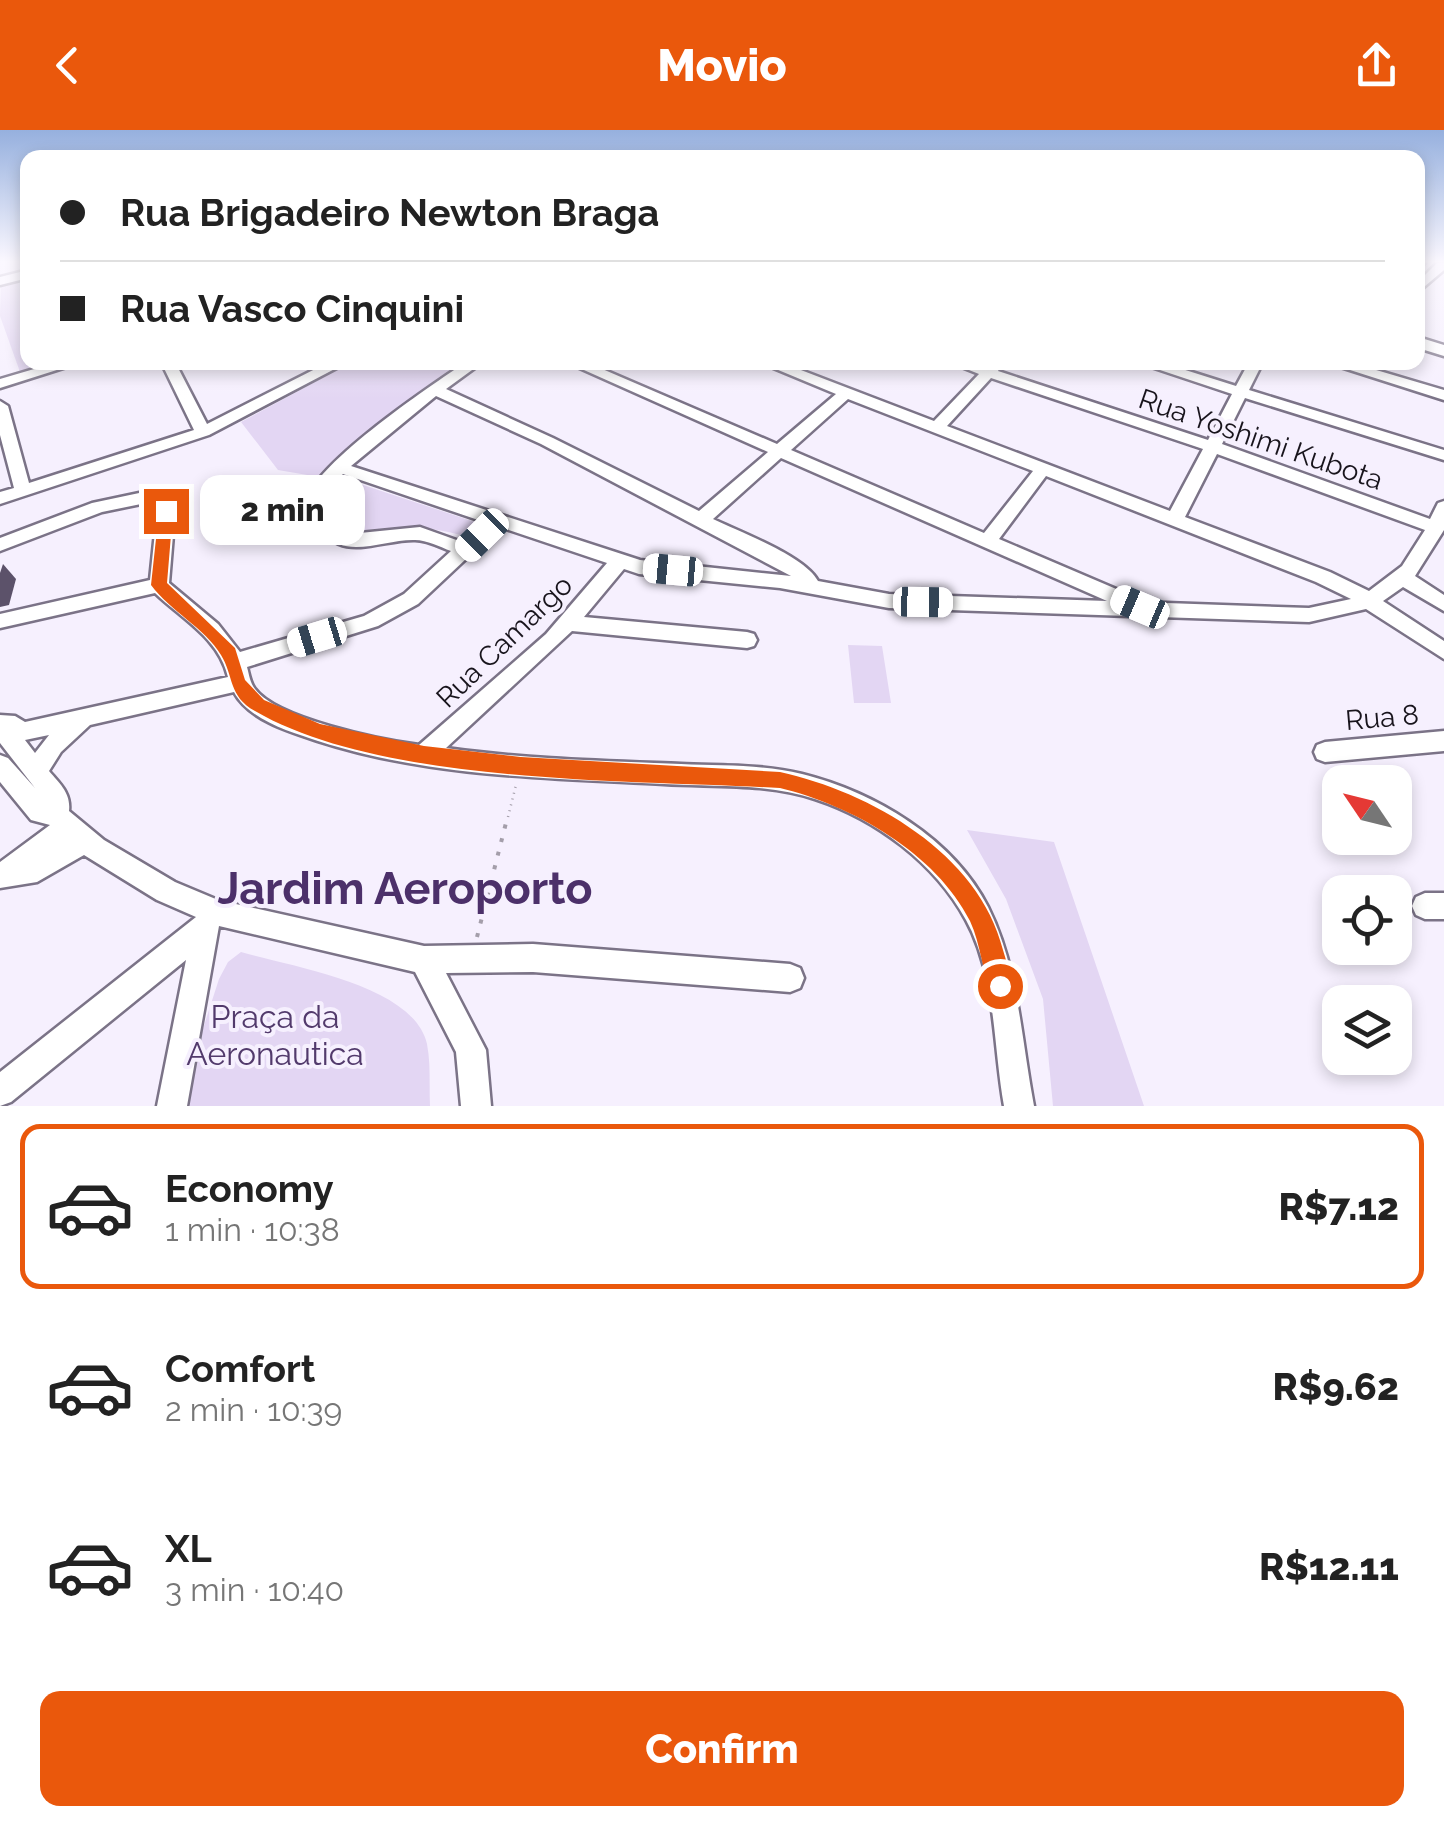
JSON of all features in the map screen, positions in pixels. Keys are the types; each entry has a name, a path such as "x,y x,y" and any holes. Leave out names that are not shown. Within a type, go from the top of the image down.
{"street":[{"path":"0,384 48,370"},
{"path":"172,370 203,432"},
{"path":"0,498 203,432 325,370"},
{"path":"464,370 340,468 314,498 310,511 315,523 347,540 420,533 466,550"},
{"path":"590,370 1140,607"},
{"path":"787,370 1323,577 1371,602 1444,651"},
{"path":"936,428 992,370"},
{"name":"Rua Yoshimi Kubota","path":"1000,370 1214,447 1441,518"},
{"path":"1168,370 1444,455"},
{"path":"1175,519 1252,370"},
{"path":"1385,370 1444,396"},
{"path":"435,390 547,441 801,572 810,586"},
{"path":"698,521 846,393"},
{"path":"0,406 23,490"},
{"path":"340,468 618,563 810,586 890,600 1309,615 1371,602 1406,579 1441,518"},
{"path":"987,542 1042,469"},
{"path":"0,544 98,507 144,498 166,511 159,585"},
{"path":"69,827 58,800 7,736 85,719 236,672 370,621 411,600 497,520"},
{"name":"Rua Camargo","path":"424,754 570,623 618,563"},
{"path":"1406,579 1444,604"},
{"path":"0,621 159,585"},
{"path":"159,585 220,642 258,705 317,731 424,754 521,765 780,780 854,804 924,848 976,910 990,941 1020,1106"},
{"path":"570,623 746,640"},
{"path":"36,771 53,745 85,719"},
{"name":"Rua 8","path":"1324,752 1444,742"},
{"path":"0,765 40,812 211,921 424,960 533,958 790,978"},
{"path":"2,876 18,876 40,868 69,827"},
{"path":"0,1091 211,921"},
{"path":"172,1106 211,921"},
{"path":"424,960 449,1000 471,1050 476,1106"}],"path":[{"path":"472,958 521,765"}],"green space":[{"path":"0,309 20,309 20,370 27,370 20,372"},
{"path":"337,370 455,370 319,477 278,470 241,422"},
{"path":"342,478 478,523 465,536 431,529 367,535 341,531 315,512 316,501"},
{"path":"848,645 882,646 891,703 854,703"},
{"path":"967,830 1054,842 1144,1106 1053,1106 1043,999 1006,899"},
{"name":"Praça da Aeronautica","path":"241,952 348,981 400,1007 417,1024 427,1044 430,1106 178,1106 219,979 228,962"}],"district":[{"name":"Jardim Aeroporto","path":"405,888"}],"route":[{"path":"166,511 159,585 230,652 238,683 258,705 317,731 424,754 521,765 780,780 814,788 854,804 897,830 924,848 948,872 976,910 990,941 1000,986"}]}
